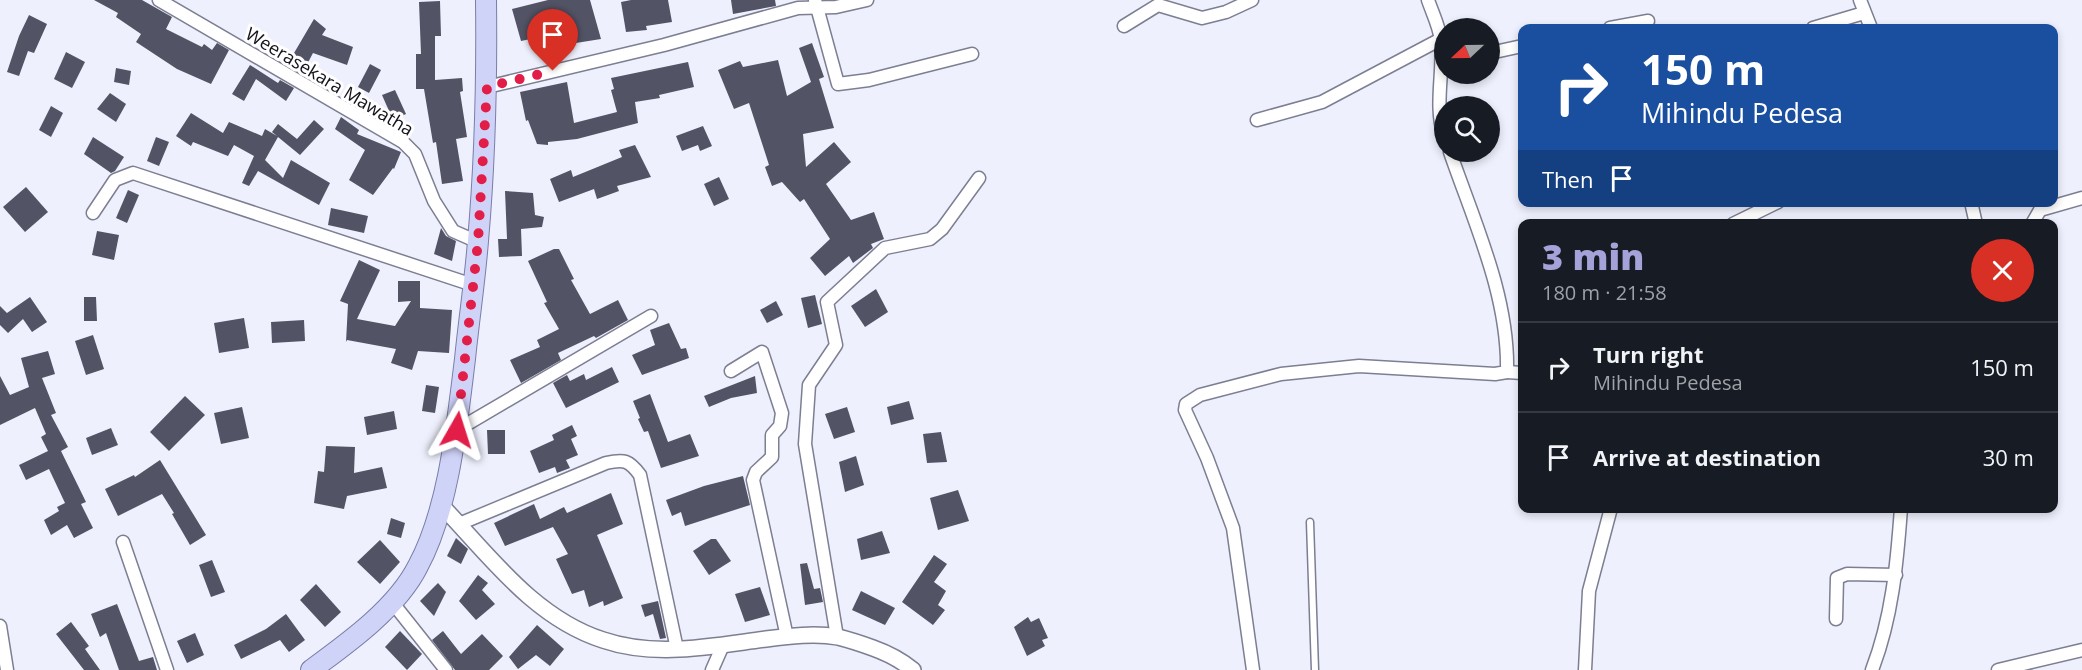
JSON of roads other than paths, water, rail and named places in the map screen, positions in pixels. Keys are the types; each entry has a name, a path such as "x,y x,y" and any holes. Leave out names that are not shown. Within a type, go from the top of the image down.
{"main road":[{"path":"311,670 332,655 392,602 418,567 430,540 441,505 457,430 478,242 487,87 486,0"}],"street":[{"name":"Weerasekara Mawatha","path":"159,0 403,142 415,154 434,201 453,231 478,242"},
{"path":"487,87 664,45 798,8 817,4 836,7 867,0"},
{"path":"1124,26 1158,5 1202,18 1226,12 1252,0"},
{"path":"1428,0 1434,18"},
{"path":"1860,0 1869,24"},
{"path":"817,4 838,84 869,80 972,54"},
{"path":"1827,24 1864,13"},
{"path":"1632,24 1648,21"},
{"path":"1257,120 1322,102 1434,43"},
{"path":"1500,51 1518,47"},
{"path":"1453,162 1497,288 1507,356 1507,372"},
{"path":"93,213 115,180 133,173 473,285"},
{"path":"837,637 806,444 809,385 836,345 827,302 885,248 930,238 942,229 979,178"},
{"path":"2058,205 2082,198"},
{"path":"1742,219 1768,207"},
{"path":"2035,219 2040,210 2050,207"},
{"path":"457,430 651,316"},
{"path":"730,371 762,352 782,413 780,426 772,435 772,457 756,472 753,480 787,637"},
{"path":"1253,670 1233,528 1207,458 1185,410 1186,404 1200,395 1281,374 1359,366 1496,374 1518,373"},
{"path":"459,524 606,463 620,460 632,464 639,476 677,649"},
{"path":"441,505 490,560 530,598 573,626 602,640 649,650 813,635 837,637 880,651 913,670"},
{"path":"1585,670 1589,591 1610,513"},
{"path":"1872,670 1881,647 1896,575 1901,513"},
{"path":"123,542 166,670"},
{"path":"1836,619 1837,578 1847,574 1896,575"},
{"path":"392,602 446,670"},
{"path":"0,626 7,670"},
{"path":"712,670 723,645"},
{"path":"1998,670 2082,650"}],"lane":[{"path":"1310,522 1315,670"}]}
